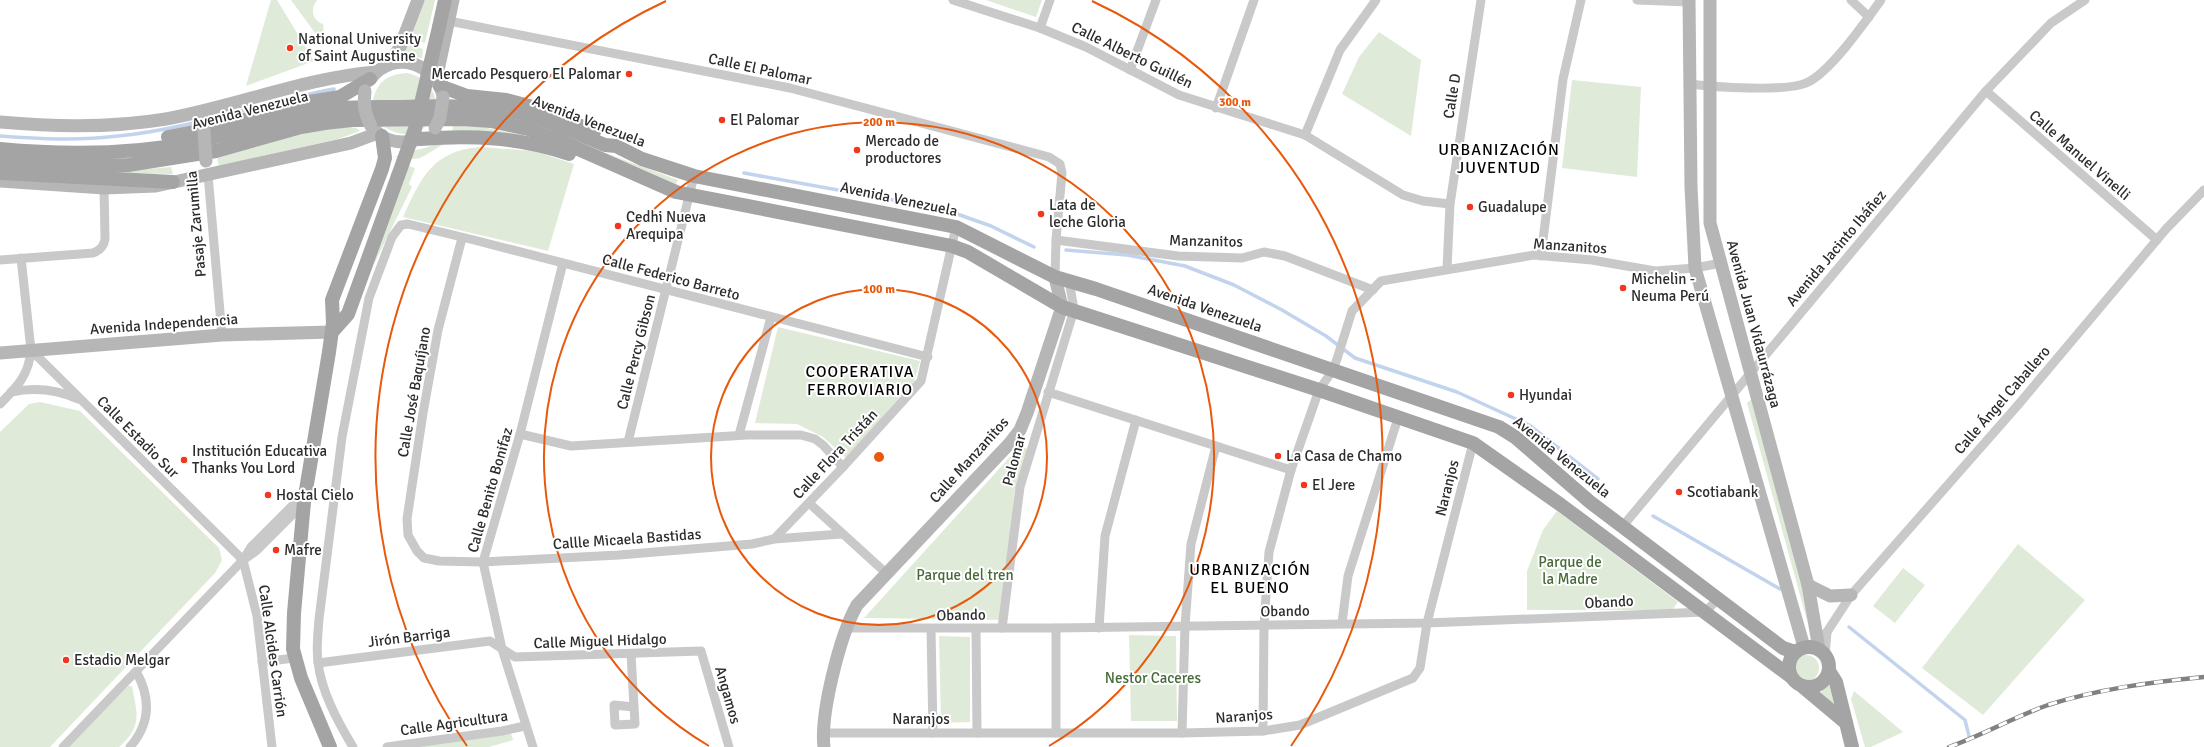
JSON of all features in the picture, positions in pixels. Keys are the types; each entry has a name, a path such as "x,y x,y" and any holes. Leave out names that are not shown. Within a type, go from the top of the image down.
{"main road":[{"path":"125,152 160,139 214,128 309,102 347,95 370,81 388,65 400,47 418,0"},
{"path":"420,139 435,128 440,118 440,24 438,0"},
{"path":"332,328 348,314 396,174 415,129 445,0"},
{"path":"440,24 453,0"},
{"name":"Avenida Juan Vidaurrázaga","path":"1710,0 1710,223 1808,585 1814,646"},
{"path":"1689,1 1691,187 1695,268 1747,448 1814,646 1829,665 1829,671 1822,683 1810,688 1803,687"},
{"path":"388,65 399,62 420,66 440,88 467,96 506,100 544,110 576,122 616,146"},
{"path":"0,122 45,126 83,125 165,119 203,113 334,77 370,81"},
{"path":"330,747 294,658 294,613 305,497 332,328 332,300 385,158 377,132 365,115 363,103 370,81"},
{"name":"Avenida Venezuela","path":"0,149 80,154 125,152 193,142 302,114 325,110 347,108 457,106 492,108 530,116 605,145 616,146 648,162 694,176 956,227 1062,278 1335,365 1499,427 1515,437 1590,502 1622,527 1783,648 1814,646"},
{"name":"Pasaje Zarumilla","path":"203,113 208,175"},
{"name":"Avenida Venezuela","path":"0,162 65,166 128,165 216,151 325,123 352,120 462,119 491,121 528,129 558,140 608,164 676,192 952,246 968,252 1068,309 1319,390 1473,443 1705,612 1790,676"},
{"path":"0,181 104,188 156,186 173,182 193,180 208,175 351,143 377,132 401,142 420,139 488,137 532,143 587,160 608,164"},
{"path":"0,173 173,182"},
{"path":"1062,278 1068,309"},
{"name":"Calle Manzanitos","path":"824,747 822,733 832,678 847,628 857,605 1010,443 1020,430 1048,353 1068,309"},
{"name":"Avenida Independencia","path":"0,353 222,335 332,328"},
{"path":"1747,448 1769,442"},
{"path":"1808,585 1830,596 1851,596"},
{"path":"1814,646 1789,661 1790,676 1795,682 1846,722"},
{"path":"1829,671 1836,682 1852,747"}],"street":[{"name":"Calle Alberto Guillén","path":"953,0 1040,28 1086,47 1179,95 1305,135 1403,196 1424,201 1450,204"},
{"path":"1040,28 1050,0"},
{"path":"1130,70 1156,0"},
{"path":"1216,108 1254,0"},
{"path":"1305,135 1340,50 1376,0"},
{"name":"Calle D","path":"1447,269 1450,204 1481,0"},
{"path":"1541,256 1563,79 1581,0"},
{"path":"1637,0 1689,1"},
{"path":"1851,0 1869,17"},
{"path":"1690,84 1710,87 1786,87 1806,83 1823,72 1869,17 1881,0"},
{"name":"Avenida Jacinto Ibáñez","path":"1622,527 1986,91 2051,23 2085,0"},
{"name":"Calle El Palomar","path":"440,24 790,88 1049,157 1060,164 1062,173 1056,242"},
{"name":"Calle Manuel Vinelli","path":"1986,91 2157,240"},
{"name":"Pasaje Zarumilla","path":"208,175 222,335"},
{"name":"Calle Percy Gibson","path":"628,442 694,176"},
{"path":"0,260 99,251 104,245 106,238 104,188"},
{"name":"Calle Ángel Caballero","path":"1814,646 1851,596 2018,405 2157,240 2204,190"},
{"name":"Calle Federico Barreto","path":"318,663 319,619 342,437 369,298 395,232 400,225 408,224 928,357"},
{"name":"Calle Flora Tristán","path":"774,539 843,467 921,381 928,357 956,227"},
{"name":"Calle José Baquíjano","path":"417,552 408,535 407,519 423,413 438,330 462,238"},
{"path":"1056,242 1055,262 1062,278"},
{"name":"Manzanitos","path":"1056,242 1178,256 1242,258 1264,252 1284,256 1373,290"},
{"name":"Manzanitos","path":"1262,731 1264,625 1269,552 1291,470 1319,390 1335,365 1352,311 1381,281 1447,269 1541,256 1592,260 1655,271 1695,268 1720,263"},
{"path":"0,404 26,374 31,350 20,258"},
{"name":"Calle Benito Bonifaz","path":"529,746 525,726 502,649 483,562 520,434 563,263"},
{"name":"Palomar","path":"1002,628 1020,487 1048,392 1068,309"},
{"path":"739,435 771,317"},
{"name":"Calle Estadio Sur","path":"31,350 243,560"},
{"path":"11,392 26,389 55,391 83,401"},
{"path":"1048,392 1291,470"},
{"path":"1342,623 1348,576 1398,418"},
{"path":"1099,628 1105,536 1136,420"},
{"path":"520,434 572,446 739,435 801,436 815,439 823,445 843,467"},
{"name":"Naranjos","path":"822,733 1182,734 1262,731 1300,725 1413,678 1420,668 1427,622 1473,443"},
{"path":"1182,734 1185,626 1191,544 1216,446"},
{"path":"64,747 137,673 243,560 251,547 305,497"},
{"path":"809,503 841,534 886,573"},
{"name":"Callle Micaela Bastidas","path":"417,552 424,558 439,561 483,562 619,556 752,544 774,539 841,534"},
{"name":"Calle Alcides Carrión","path":"243,560 257,616 272,747"},
{"path":"1705,612 1718,599"},
{"name":"Obando","path":"847,628 1099,628 1427,622 1705,612"},
{"path":"1056,628 1056,733"},
{"path":"931,629 933,734"},
{"path":"976,629 977,733"},
{"name":"Jirón Barriga","path":"318,663 490,641 502,649"},
{"name":"Calle Miguel Hidalgo","path":"502,649 516,657 701,651"},
{"name":"Angamos","path":"701,651 729,747"},
{"path":"631,654 634,707"},
{"path":"262,662 294,658"},
{"path":"318,663 330,702 353,747"},
{"path":"130,747 144,726 147,712 147,698 144,685 137,673"},
{"name":"Calle Agricultura","path":"387,747 502,731 525,726"}],"green space":[{"path":"271,0 277,0 314,61 246,86"},
{"path":"291,0 317,0 313,7 313,14 316,20 323,24 324,38 318,37"},
{"path":"423,0 435,0 425,43 410,38"},
{"path":"986,0 1042,0 1036,17"},
{"path":"1379,32 1421,60 1411,136 1342,94 1359,57"},
{"path":"408,44 423,49 422,58 403,55"},
{"path":"407,73 417,76 426,82 432,90 436,100 373,100 377,88 381,83 389,77"},
{"path":"1572,80 1641,87 1637,177 1562,168"},
{"path":"453,125 482,127 528,136 452,134"},
{"path":"426,126 422,130 411,134 394,132 384,127"},
{"path":"350,127 356,128 360,131 338,139 219,166 217,158 308,132"},
{"path":"436,144 445,144 422,157 405,159 395,157 403,153"},
{"path":"480,147 534,151 574,164 548,251 403,217 416,190 430,169 450,154"},
{"path":"603,152 678,180 676,184"},
{"path":"406,165 415,168 409,184 412,187 366,280"},
{"path":"171,167 173,174 95,173"},
{"path":"778,327 920,361 914,382 847,459 823,437 797,424 755,423"},
{"path":"1753,398 1802,579 1808,624 1747,403"},
{"name":"Estadio Melgar","path":"40,402 80,411 219,548 222,560 215,573 50,747 0,747 0,432 29,404"},
{"name":"Parque del tren","path":"1019,447 1029,449 1014,493 1008,620 864,618"},
{"name":"Parque de la Madre","path":"1557,511 1678,602 1672,610 1527,610 1527,571 1543,530"},
{"path":"2018,544 2085,600 1983,715 1922,668"},
{"path":"1903,568 1925,585 1895,623 1873,606"},
{"name":"Nestor Caceres","path":"1129,635 1176,636 1177,721 1131,721"},
{"path":"939,636 970,637 970,722 941,723"},
{"path":"1806,655 1815,659 1819,668 1815,677 1806,681 1797,677 1793,668 1797,659"},
{"path":"1830,679 1837,709 1820,693"},
{"path":"128,686 132,686 136,719 132,733 127,739 119,747 68,747"},
{"path":"1854,691 1903,732 1871,747 1865,747 1851,699"},
{"path":"511,733 513,740 489,747 404,747"}],"waterway":[{"path":"0,136 44,139 74,139 103,138 145,133 172,128 307,94 334,89"},
{"path":"744,173 943,209 991,226 1034,247"},
{"path":"1066,250 1127,255 1185,266 1234,285 1282,310 1326,336 1355,358 1457,392 1529,425 1598,479"},
{"path":"1653,516 1780,589"},
{"path":"1849,627 1965,720 1969,736"}],"railway":[{"path":"1949,747 2035,710 2067,699 2106,690 2204,677"}],"place":[{"name":"National University of Saint Augustine","path":"290,48"},
{"name":"Mercado Pesquero El Palomar","path":"629,74"},
{"name":"El Palomar","path":"722,120"},
{"name":"Mercado de productores","path":"857,150"},
{"name":"Guadalupe","path":"1470,207"},
{"name":"Lata de leche Gloria","path":"1041,214"},
{"name":"Cedhi Nueva Arequipa","path":"618,226"},
{"name":"Michelin - Neuma Perú","path":"1623,288"},
{"name":"Hyundai","path":"1511,395"},
{"name":"La Casa de Chamo","path":"1278,456"},
{"name":"Institución Educativa Thanks You Lord","path":"184,460"},
{"name":"El Jere","path":"1304,485"},
{"name":"Scotiabank","path":"1679,492"},
{"name":"Hostal Cielo","path":"268,495"},
{"name":"Mafre","path":"276,550"},
{"name":"Estadio Melgar","path":"66,660"}],"district":[{"name":"URBANIZACIÓN JUVENTUD","path":"1499,158"},
{"name":"COOPERATIVA FERROVIARIO","path":"860,380"},
{"name":"URBANIZACIÓN EL BUENO","path":"1250,578"}]}
